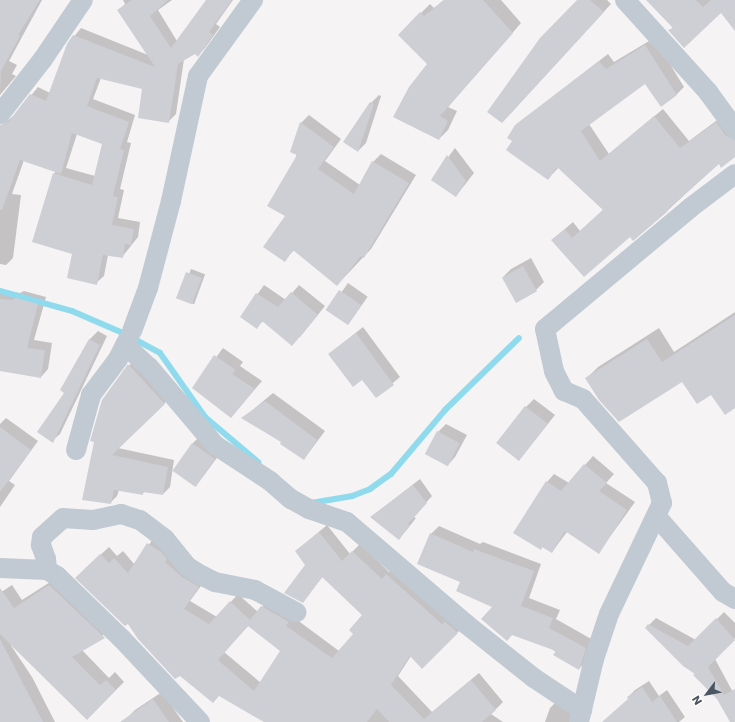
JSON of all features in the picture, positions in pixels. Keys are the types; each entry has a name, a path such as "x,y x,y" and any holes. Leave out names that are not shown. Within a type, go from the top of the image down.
{"street":[{"path":"0,114 43,59 84,0"},
{"path":"76,450 91,395 118,359 148,288 171,201 198,76 253,0"},
{"path":"625,0 692,74 735,129"},
{"path":"128,338 149,367 215,446 270,481 291,498 309,509 351,525 466,624 581,716 609,614 662,503 657,483 583,399 564,391 554,371 545,329 690,208 735,174"},
{"path":"47,570 46,558 41,545 42,537 63,518 93,520 121,514 140,520 165,539 188,568 215,582 255,590 296,612"},
{"path":"656,518 723,592 735,599"},
{"path":"0,568 47,570 122,638 200,722"}],"building":[{"path":"0,0 40,0 18,35 20,36 0,73"},
{"path":"132,0 168,0 150,16 171,48 206,0 232,0 209,32 213,35 198,57 195,54 178,64 169,123 138,118 142,89 97,78 87,106 129,122 120,149 124,150 113,196 118,197 112,225 134,229 131,245 125,244 123,258 103,255 97,285 67,278 72,254 32,242 53,173 92,185 102,144 72,133 61,174 20,160 2,210 0,210 0,125 9,121 30,94 46,101 67,44 73,35 155,67 117,10"},
{"path":"444,0 483,0 513,33 440,116 448,121 439,140 393,117 409,87 427,64 398,35 420,12 424,16"},
{"path":"577,0 590,0 604,12 502,123 487,112 540,38"},
{"path":"646,0 696,0 703,7 711,0 735,0 735,31 721,13 684,48 668,30 673,28"},
{"path":"645,45 677,95 661,107 645,84 581,131 600,161 654,116 680,148 716,122 726,136 735,140 735,157 721,168 719,164 633,241 630,237 584,277 551,240 565,229 572,238 603,210 557,167 548,180 506,150 512,141 507,138 515,125 599,61 606,69"},
{"path":"370,102 374,104 358,152 343,142"},
{"path":"300,122 334,147 318,169 354,194 372,161 409,183 364,258 361,256 337,286 293,250 285,262 263,247 285,216 267,206 297,155 290,152"},
{"path":"447,155 466,181 456,197 431,180"},
{"path":"523,266 537,291 516,303 502,278"},
{"path":"186,272 202,278 192,304 176,298"},
{"path":"339,290 361,305 348,325 326,310"},
{"path":"291,292 318,315 292,346 262,321 257,329 240,317 256,293 278,307"},
{"path":"16,298 38,304 27,348 45,350 41,378 0,371 0,299 12,300"},
{"path":"735,315 735,408 725,415 711,395 697,404 682,382 619,422 599,400 585,378 647,339 662,362"},
{"path":"356,333 394,385 376,398 362,380 353,387 328,354"},
{"path":"89,339 100,345 53,443 37,432 64,393 60,390"},
{"path":"214,355 236,370 232,374 255,389 231,418 192,388"},
{"path":"128,364 165,404 112,455 168,467 163,495 143,492 143,495 114,490 111,504 82,500 94,442 90,441 102,400"},
{"path":"265,401 317,440 304,460 280,444 281,442 241,418"},
{"path":"525,406 548,424 519,461 496,443"},
{"path":"0,427 31,450 0,492"},
{"path":"437,431 460,443 448,466 425,454"},
{"path":"192,443 215,459 195,487 172,471"},
{"path":"584,464 607,483 599,491 627,510 599,554 565,531 552,553 542,547 541,550 513,533 546,481 561,491"},
{"path":"413,485 427,503 408,524 410,525 399,540 370,517"},
{"path":"319,532 342,561 352,551 382,579 386,574 443,625 444,621 458,633 422,669 410,656 391,685 424,719 471,680 496,710 482,722 389,722 377,709 367,722 264,722 219,696 213,703 180,676 175,679 138,639 128,624 125,626 75,578 100,554 109,563 114,558 128,573 147,543 161,552 167,559 165,562 182,577 199,587 184,609 209,624 230,601 250,620 261,606 289,622 286,626 332,658 353,634 349,630 362,615 322,577 303,603 284,593 305,565 295,551","holes":["248,626 280,651 254,691 218,660"]},
{"path":"430,533 473,552 474,549 534,571 521,606 553,618 549,628 586,648 579,670 553,655 556,651 512,635 507,641 481,619 492,607 456,591 460,582 417,564"},
{"path":"49,585 105,638 72,657 100,685 106,680 116,690 87,720 0,634 0,588 14,608"},
{"path":"716,618 735,640 708,667 724,695 735,689 735,722 730,722 717,699 693,675 695,674 683,666 645,628 648,624 688,646"},
{"path":"0,639 43,722 0,722"},
{"path":"642,687 652,702 660,696 677,722 602,722 628,699 627,697"},
{"path":"153,699 169,722 120,722"}],"waterway":[{"path":"0,291 72,311 123,333 160,353 205,417 258,462"},
{"path":"311,503 352,496 370,489 391,474 445,410 519,338"}]}
